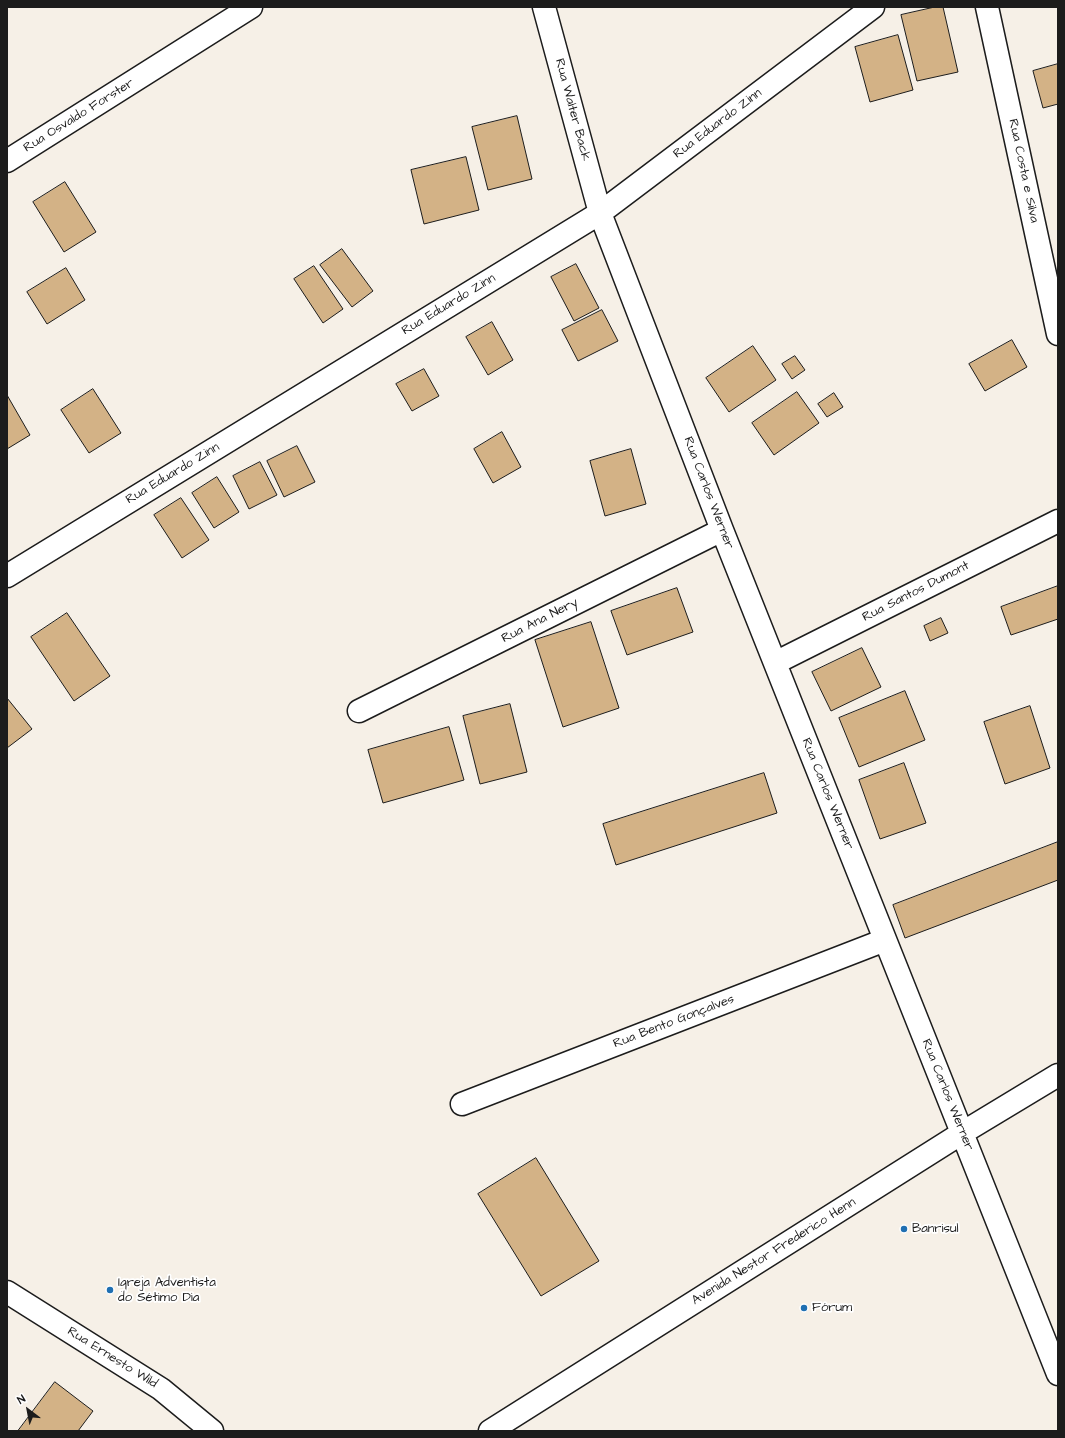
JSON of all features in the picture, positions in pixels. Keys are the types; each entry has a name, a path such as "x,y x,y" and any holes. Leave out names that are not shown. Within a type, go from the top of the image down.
{"street":[{"name":"Rua Osvaldo Forster","path":"7,161 251,7"},
{"name":"Rua Walter Back","path":"544,7 600,213"},
{"name":"Rua Eduardo Zinn","path":"7,576 600,213 873,7"},
{"name":"Rua Costa e Silva","path":"987,7 1058,334"},
{"name":"Rua Carlos Werner","path":"600,213 722,530 1058,1374"},
{"name":"Rua Santos Dumont","path":"775,663 1058,521"},
{"name":"Rua Ana Nery","path":"359,712 722,530"},
{"name":"Rua Bento Gonçalves","path":"462,1104 885,940"},
{"name":"Avenida Nestor Frederico Henn","path":"490,1431 1058,1074"},
{"name":"Rua Ernesto Wild","path":"7,1292 161,1389 212,1431"}],"building":[{"path":"935,7 943,7 958,72 917,81 901,15"},
{"path":"898,35 913,90 870,102 855,47"},
{"path":"1058,64 1058,104 1043,108 1033,71"},
{"path":"517,116 532,179 488,190 472,127"},
{"path":"466,157 479,210 424,224 411,170"},
{"path":"65,182 96,232 64,252 33,202"},
{"path":"342,249 373,291 352,307 320,265"},
{"path":"576,264 599,308 574,321 551,277"},
{"path":"314,266 343,309 323,323 294,279"},
{"path":"66,268 85,300 47,324 27,292"},
{"path":"602,310 618,341 578,361 562,330"},
{"path":"492,322 513,360 488,375 466,337"},
{"path":"1012,340 1027,367 985,391 969,364"},
{"path":"753,346 776,380 729,412 706,378"},
{"path":"795,356 805,370 792,379 782,364"},
{"path":"424,369 439,396 412,411 396,384"},
{"path":"93,389 121,433 89,453 61,410"},
{"path":"797,392 819,423 774,455 752,423"},
{"path":"834,393 843,407 827,417 818,404"},
{"path":"7,395 30,435 7,449"},
{"path":"502,432 521,467 493,483 474,449"},
{"path":"297,446 315,482 284,497 267,461"},
{"path":"631,449 646,504 605,516 590,461"},
{"path":"260,462 277,495 249,509 233,476"},
{"path":"217,477 239,512 214,528 192,493"},
{"path":"181,498 209,540 182,558 154,515"},
{"path":"1058,586 1058,619 1011,635 1001,607"},
{"path":"677,588 693,632 627,655 611,611"},
{"path":"67,613 110,676 74,701 31,637"},
{"path":"941,618 948,633 930,641 924,626"},
{"path":"591,622 619,708 563,727 535,640"},
{"path":"862,648 881,687 831,711 812,672"},
{"path":"905,691 925,740 859,767 839,718"},
{"path":"7,698 32,729 7,748"},
{"path":"510,704 527,772 480,784 463,716"},
{"path":"1030,706 1050,768 1005,784 984,722"},
{"path":"449,727 464,780 383,803 368,750"},
{"path":"904,763 926,823 880,839 859,780"},
{"path":"764,773 777,813 616,865 603,824"},
{"path":"1058,842 1058,880 905,938 893,905"},
{"path":"536,1158 599,1261 541,1296 478,1194"},
{"path":"55,1382 93,1411 78,1431 18,1431"}],"place":[{"name":"Banrisul","path":"904,1229"},
{"name":"Igreja Adventista do Sétimo Dia","path":"110,1290"},
{"name":"Fórum","path":"804,1308"}]}
